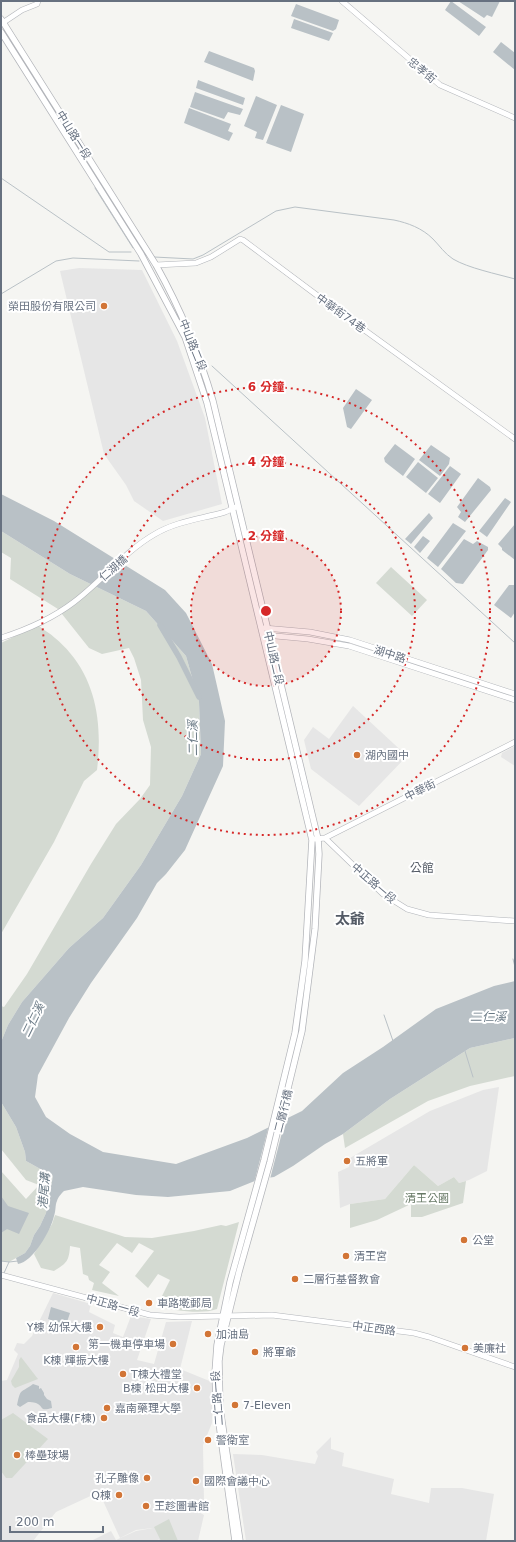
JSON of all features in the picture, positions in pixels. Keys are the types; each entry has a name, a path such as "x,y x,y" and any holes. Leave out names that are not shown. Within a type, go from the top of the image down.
{"main road":[{"name":"中山路一段","path":"2,22 144,253"},
{"name":"中山路一段","path":"1,32 144,253"},
{"name":"中山路二段","path":"144,253 154,263 185,322 206,376 239,507 264,628"},
{"name":"中山路二段","path":"144,253 146,264 185,337 208,403 232,508 266,635 319,854 312,961"},
{"name":"中山路二段","path":"305,961 315,839"},
{"name":"二層行橋","path":"240,1257 290,1058 305,961"},
{"name":"二層行橋","path":"240,1257 270,1162 296,1059 302,1031 312,961"},
{"name":"二仁路一段","path":"236,1541 218,1421 215,1386 215,1360 240,1257"},
{"name":"二仁路一段","path":"225,1316 221,1345 219,1381 220,1408 240,1541"}],"street":[{"path":"2,22 22,10 36,4 38,1"},
{"name":"忠孝街","path":"342,1 440,85 515,118"},
{"name":"中華街74巷","path":"154,263 196,263 211,257 240,240 243,240 340,313 515,438"},
{"name":"仁湖橋","path":"1,638 38,623 74,602 149,538 167,527 227,512 232,508 239,507"},
{"name":"湖中路","path":"264,628 310,632 350,640 515,694"},
{"name":"湖中路","path":"266,635 349,646 515,700"},
{"name":"中華街","path":"325,838 515,742"},
{"path":"315,839 325,838"},
{"name":"中正路一段","path":"325,838 383,894 390,900 407,909 429,915 515,921"},
{"name":"中正路一段","path":"1,1275 100,1300 143,1314 167,1316 225,1316"},
{"name":"中正西路","path":"225,1316 272,1315 414,1333 436,1339 515,1367"}],"shaded area":[{"path":"79,268 142,270 177,341 205,418 222,504 163,521 134,501 126,485 104,454 60,271"},
{"name":"湖內國中","path":"353,706 407,756 359,806 311,769 304,740 313,727 329,739"},
{"path":"515,746 515,766 501,757 502,753"},
{"path":"499,1087 487,1171 459,1183 454,1177 438,1186 414,1165 385,1199 350,1204 340,1208 338,1172 349,1167 350,1158 430,1111 483,1090"},
{"name":"嘉南藥理大學","path":"53,1293 91,1304 89,1312 115,1325 113,1333 123,1337 131,1316 151,1319 137,1360 154,1364 166,1322 192,1321 180,1369 212,1382 213,1392 212,1423 203,1445 204,1502 192,1508 204,1515 198,1541 159,1541 158,1539 158,1541 91,1541 111,1531 116,1540 136,1531 153,1528 136,1530 120,1538 99,1492 56,1512 33,1541 1,1541 1,1381 7,1380 18,1354 14,1350 17,1343 24,1344 32,1336"},
{"path":"331,1437 331,1449 344,1453 342,1466 394,1479 391,1494 429,1503 431,1488 462,1488 494,1494 486,1541 246,1541 233,1454 262,1455 315,1464 318,1456 316,1452"}],"green space":[{"path":"1,531 70,574 146,611 186,656 199,702 201,754 182,796 141,865 103,918 69,948 22,1002 8,1025 1,1042 1,1006 4,1007 27,974 116,824 140,799 150,785 151,747 143,720 141,680 129,648 102,654 89,648 58,609 10,579 11,558 1,552"},
{"path":"391,567 427,600 412,616 376,583"},
{"path":"38,625 67,649 87,679 96,708 98,724 99,739 97,770 84,781 54,842 1,934 1,643"},
{"path":"515,1038 515,1076 470,1086 428,1101 345,1148 343,1134 390,1099 470,1048"},
{"path":"1,1102 16,1127 25,1152 26,1161 53,1176 46,1213 30,1246 25,1253 9,1262 1,1261 1,1171 26,1199 39,1185 26,1180 1,1149"},
{"name":"清王公園","path":"414,1165 438,1186 454,1177 459,1183 466,1181 463,1203 422,1217 411,1217 411,1204 377,1220 350,1228 350,1204 385,1199"},
{"path":"55,1215 125,1237 152,1238 221,1225 226,1226 239,1222 217,1309 195,1312 157,1306 170,1280 158,1274 148,1288 135,1276 154,1251 139,1243 132,1253 117,1243 99,1265 110,1272 102,1283 119,1296 92,1290 94,1283 89,1280 88,1276 83,1274 80,1248 70,1246 68,1258 62,1266 54,1271 41,1268 34,1254 52,1224"},
{"path":"21,1357 38,1379 15,1388 11,1381 19,1367 19,1360"},
{"name":"棒壘球場","path":"13,1413 48,1439 12,1478 6,1478 1,1471 1,1420"},
{"path":"169,1519 178,1541 161,1541 154,1527"}],"water":[{"path":"451,1 486,27 479,36 445,10"},
{"path":"458,1 500,1 492,17 487,15 484,18"},
{"path":"296,4 339,20 336,29 333,31 291,16"},
{"path":"294,19 333,33 329,41 291,28"},
{"path":"501,42 515,53 515,70 493,52"},
{"path":"209,51 254,68 255,71 253,81 204,62"},
{"path":"198,80 245,98 243,105 196,88"},
{"path":"195,92 243,109 240,115 228,112 224,119 190,107"},
{"path":"256,96 277,105 263,140 255,138 257,132 244,126"},
{"path":"281,105 304,114 291,152 266,143"},
{"path":"189,108 231,124 228,131 233,133 229,141 184,123"},
{"path":"356,389 372,400 351,429 347,427 343,408"},
{"path":"395,444 415,459 403,476 385,462 384,458"},
{"path":"431,445 450,458 449,464 440,476 419,460"},
{"path":"418,462 438,478 426,493 406,477"},
{"path":"450,466 461,474 440,503 428,494"},
{"path":"478,478 490,487 491,490 465,522 458,517 461,512 457,507"},
{"name":"二仁溪","path":"1,494 54,521 165,590 186,613 212,664 225,721 223,766 185,850 157,883 137,918 91,983 69,1018 38,1075 35,1097 46,1117 70,1134 103,1152 176,1164 247,1138 302,1111 343,1073 383,1047 436,1009 494,986 515,981 515,1038 470,1048 390,1099 343,1134 274,1177 260,1179 230,1191 168,1197 136,1195 83,1187 64,1191 60,1195 56,1204 55,1214 45,1237 30,1258 18,1264 16,1258 25,1253 30,1246 46,1213 53,1176 26,1161 25,1152 16,1127 1,1102 1,1042 8,1025 22,1002 69,948 103,918 141,865 182,796 201,754 199,702 186,656 146,611 70,574 1,531"},
{"path":"505,498 511,502 487,537 479,531"},
{"path":"429,513 433,518 411,544 405,539"},
{"path":"453,523 466,531 438,567 427,558"},
{"path":"515,524 515,560 502,550 498,544"},
{"path":"423,536 430,541 420,553 414,547"},
{"path":"464,539 473,544 477,541 488,547 488,550 463,584 456,583 441,569"},
{"path":"509,585 515,585 515,612 511,618 494,605"},
{"path":"1,1196 8,1206 29,1213 19,1234 7,1229 1,1233"},
{"path":"51,1307 70,1313 66,1325 48,1319"},
{"path":"33,1384 39,1386 39,1389 41,1388 47,1399 51,1401 52,1408 43,1409 38,1404 32,1402 28,1402 20,1407 17,1405 20,1393"}],"pier":[{"path":"286,1117 270,1179 254,1183 269,1125"}],"waterway":[{"path":"1,178 109,252 131,252"},
{"path":"95,188 133,248"},
{"path":"154,257 193,259 203,255 276,211 295,207 394,220 415,226 433,239 447,255 453,259 466,265 515,279"},
{"path":"1,294 56,261 73,258 139,261"},
{"path":"212,366 515,643"},
{"name":"二仁溪","path":"160,625 179,657 199,697"},
{"path":"513,959 515,967"},
{"path":"384,1015 393,1041"},
{"path":"465,1051 473,1077"},
{"name":"港尾溝","path":"1,1261 18,1261"},
{"path":"4,1273 9,1262"}],"place":[{"name":"榮田股份有限公司","path":"104,306"},
{"name":"湖內國中","path":"357,755"},
{"name":"五將軍","path":"347,1161"},
{"name":"公堂","path":"464,1240"},
{"name":"清王宮","path":"346,1256"},
{"name":"二層行基督教會","path":"295,1279"},
{"name":"車路墘郵局","path":"149,1303"},
{"name":"Y棟 幼保大樓","path":"100,1327"},
{"name":"加油島","path":"208,1334"},
{"name":"第一機車停車場","path":"173,1344"},
{"name":"K棟 輝振大樓","path":"76,1347"},
{"name":"美廉社","path":"465,1348"},
{"name":"將軍爺","path":"255,1352"},
{"name":"T棟大禮堂","path":"123,1374"},
{"name":"B棟 松田大樓","path":"197,1388"},
{"name":"7-Eleven","path":"235,1405"},
{"name":"嘉南藥理大學","path":"107,1408"},
{"name":"食品大樓(F棟)","path":"104,1418"},
{"name":"警衛室","path":"208,1440"},
{"name":"棒壘球場","path":"17,1455"},
{"name":"孔子雕像","path":"147,1478"},
{"name":"國際會議中心","path":"196,1481"},
{"name":"Q棟","path":"119,1495"},
{"name":"王趁圖書館","path":"146,1506"}],"district":[{"name":"公館","path":"422,868"},
{"name":"太爺","path":"350,919"}]}
